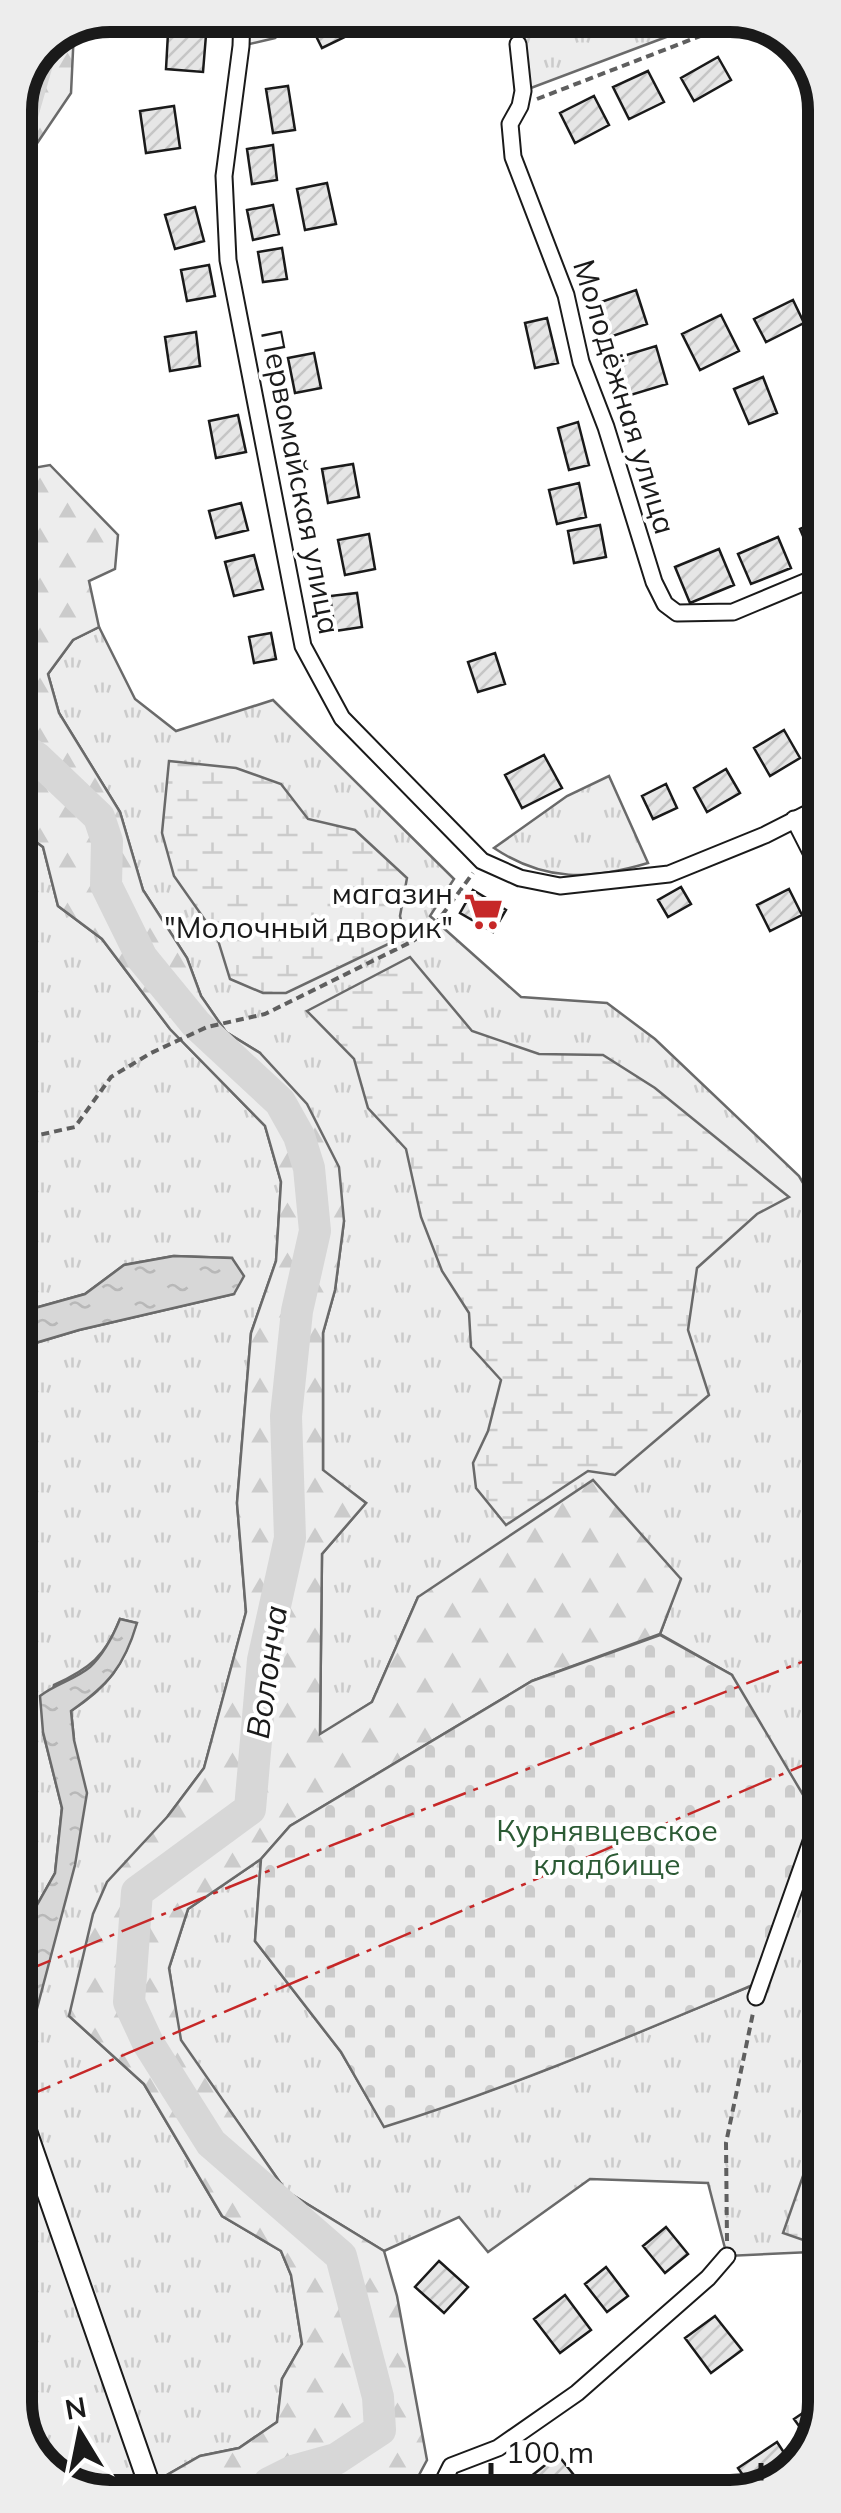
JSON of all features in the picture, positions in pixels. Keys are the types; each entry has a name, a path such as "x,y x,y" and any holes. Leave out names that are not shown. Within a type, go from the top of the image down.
{"street":[{"name":"Первомайская улица","path":"241,32 224,176 228,260 302,646 342,718 482,861 520,878 560,886 669,874 765,835 808,812"},
{"name":"Молодёжная улица","path":"518,44 523,91 510,124 513,157 566,294 582,362 654,582 665,604 677,613 733,612 808,581"},
{"path":"794,819 808,847"},
{"path":"756,1998 808,1850"},
{"path":"32,2148 148,2480"},
{"path":"444,2480 451,2466 498,2448 577,2393 728,2256"}],"path":[{"path":"520,106 708,33"},
{"path":"32,1136 75,1127 112,1077 151,1053 207,1027 265,1014 414,941 434,926 482,861"},
{"path":"728,2256 726,2143 756,1998"}],"green space":[{"path":"241,32 282,32 275,38 241,46"},
{"path":"520,33 677,33 523,91"},
{"path":"73,42 71,93 32,151 32,110 38,80 55,55"},
{"path":"50,465 118,535 115,569 89,581 99,627 73,640 48,674 59,713 120,812 143,890 187,958 201,996 226,1032 260,1053 307,1104 339,1167 344,1221 335,1290 323,1333 323,1470 366,1503 322,1554 320,1734 372,1702 418,1597 593,1480 681,1579 660,1634 532,1681 290,1826 261,1859 188,1909 169,1968 181,2040 286,2191 384,2251 397,2296 427,2460 416,2480 158,2480 200,2456 239,2448 277,2422 282,2379 302,2344 291,2275 281,2251 222,2216 144,2084 69,2016 93,1914 107,1882 168,1816 204,1768 246,1612 237,1503 251,1333 276,1261 281,1182 265,1126 170,1029 102,939 58,906 43,847 32,839 32,468"},
{"path":"99,627 135,699 176,731 273,700 454,879 430,916 521,997 607,1003 655,1039 799,1176 808,1191 808,2252 727,2256 708,2183 590,2179 488,2252 459,2217 384,2251 286,2191 180,2040 169,1968 188,1909 261,1859 255,1941 341,2052 384,2126 524,2078 753,1985 732,1675 660,1634 680,1579 418,1597 372,1702 320,1735 322,1554 366,1503 323,1471 323,1333 335,1290 344,1221 260,1053 226,1032 201,996 187,958 143,890 120,812 59,713 48,674 73,640"},
{"path":"169,761 236,768 281,784 308,819 355,830 407,878 400,916 405,936 286,993 263,993 230,979 217,937 174,876 162,833"},
{"path":"609,776 648,863 607,873 569,875 532,867 494,848 567,796"},
{"path":"32,839 43,847 58,906 102,939 170,1029 265,1126 281,1182 276,1261 251,1333 237,1503 246,1612 204,1768 168,1816 69,2016 144,2084 222,2216 281,2251 291,2275 302,2344 282,2379 277,2422 239,2448 200,2456 158,2480 105,2480 80,2475 59,2461 43,2442 32,2403 32,2015 35,2015 74,1739 71,1711 113,1674 136,1623 120,1619 109,1643 95,1660 54,1685 43,1732 62,1808 55,1873 32,1914 32,1344 234,1294 232,1258 173,1256 124,1265 85,1294 32,1309"},
{"path":"410,957 472,1031 539,1054 603,1055 655,1088 789,1197 757,1214 697,1268 688,1330 709,1395 615,1475 588,1471 506,1525 476,1488 473,1463 488,1431 501,1380 471,1347 469,1313 442,1271 421,1217 406,1149 368,1108 354,1059 307,1011"},
{"name":"Курнявцевское кладбище","path":"660,1635 732,1675 808,1803 808,1834 753,1985 524,2078 384,2127 341,2052 255,1941 261,1859 290,1826 532,1681"},
{"path":"808,2168 808,2242 783,2233"}],"water":[{"path":"174,1256 232,1258 244,1276 234,1294 32,1344 32,1309 85,1294 124,1265"},
{"path":"120,1619 137,1623 126,1652 105,1683 71,1711 87,1793 75,1865 32,2016 32,1914 55,1873 62,1808 43,1732 40,1696 90,1667 108,1645"}],"building":[{"path":"314,32 351,34 322,48"},
{"path":"168,33 206,35 203,72 166,69"},
{"path":"718,57 731,80 694,101 681,78"},
{"path":"648,71 664,102 629,119 613,87"},
{"path":"288,86 295,130 273,133 266,89"},
{"path":"594,96 609,125 575,143 560,113"},
{"path":"174,106 180,148 146,153 140,111"},
{"path":"273,145 277,180 252,184 247,149"},
{"path":"327,183 336,224 305,230 297,189"},
{"path":"273,205 279,234 253,240 247,210"},
{"path":"195,207 204,241 175,249 165,215"},
{"path":"282,248 287,279 263,282 258,252"},
{"path":"209,265 215,296 187,301 181,270"},
{"path":"636,290 647,324 610,337 598,303"},
{"path":"793,300 804,323 766,342 754,319"},
{"path":"721,315 739,351 700,370 682,334"},
{"path":"547,318 558,363 535,368 525,323"},
{"path":"196,332 200,366 170,371 165,337"},
{"path":"656,346 667,384 624,397 613,359"},
{"path":"314,353 321,388 295,393 288,358"},
{"path":"763,377 777,413 749,424 734,389"},
{"path":"238,415 246,452 216,458 209,421"},
{"path":"578,422 589,465 569,470 558,428"},
{"path":"353,464 359,497 328,503 322,469"},
{"path":"579,483 586,517 557,524 549,490"},
{"path":"241,503 248,530 216,538 209,511"},
{"path":"600,525 606,557 574,563 568,531"},
{"path":"808,526 808,548 800,529"},
{"path":"369,534 375,569 345,575 338,540"},
{"path":"778,537 791,568 751,584 738,554"},
{"path":"719,549 734,585 690,603 675,567"},
{"path":"254,555 263,589 234,596 225,562"},
{"path":"357,593 362,627 335,631 330,596"},
{"path":"271,633 276,659 254,663 249,637"},
{"path":"495,653 505,684 478,692 468,662"},
{"path":"784,730 800,758 770,776 754,748"},
{"path":"544,755 562,788 522,808 505,775"},
{"path":"726,769 740,793 707,812 694,788"},
{"path":"666,784 677,808 653,819 642,796"},
{"path":"681,887 691,904 668,917 658,900"},
{"path":"789,889 802,915 770,931 757,905"},
{"name":"магазин \"Молочный дворик\"","path":"473,890 506,910 493,932 460,913"},
{"path":"666,2227 688,2254 665,2273 643,2246"},
{"path":"439,2261 468,2287 444,2313 415,2287"},
{"path":"606,2267 628,2296 607,2312 585,2284"},
{"path":"565,2295 591,2330 560,2353 534,2319"},
{"path":"715,2316 742,2350 711,2373 685,2338"},
{"path":"808,2410 803,2431 794,2419"},
{"path":"777,2442 786,2456 751,2478 745,2479 738,2468"},
{"path":"558,2455 578,2480 526,2480"}],"waterway":[{"name":"Волонча","path":"32,755 99,817 107,841 106,885 142,958 196,1024 280,1102 299,1136 309,1168 315,1231 297,1311 286,1416 290,1538 263,1660 250,1809 137,1892 129,2002 148,2043 211,2143 341,2256 378,2397 380,2430 336,2459 275,2480"}],"power":[{"path":"32,1968 312,1853 808,1660"},
{"path":"32,2094 808,1763"}],"place":[{"name":"магазин \"Молочный дворик\"","path":"483,911"}]}
